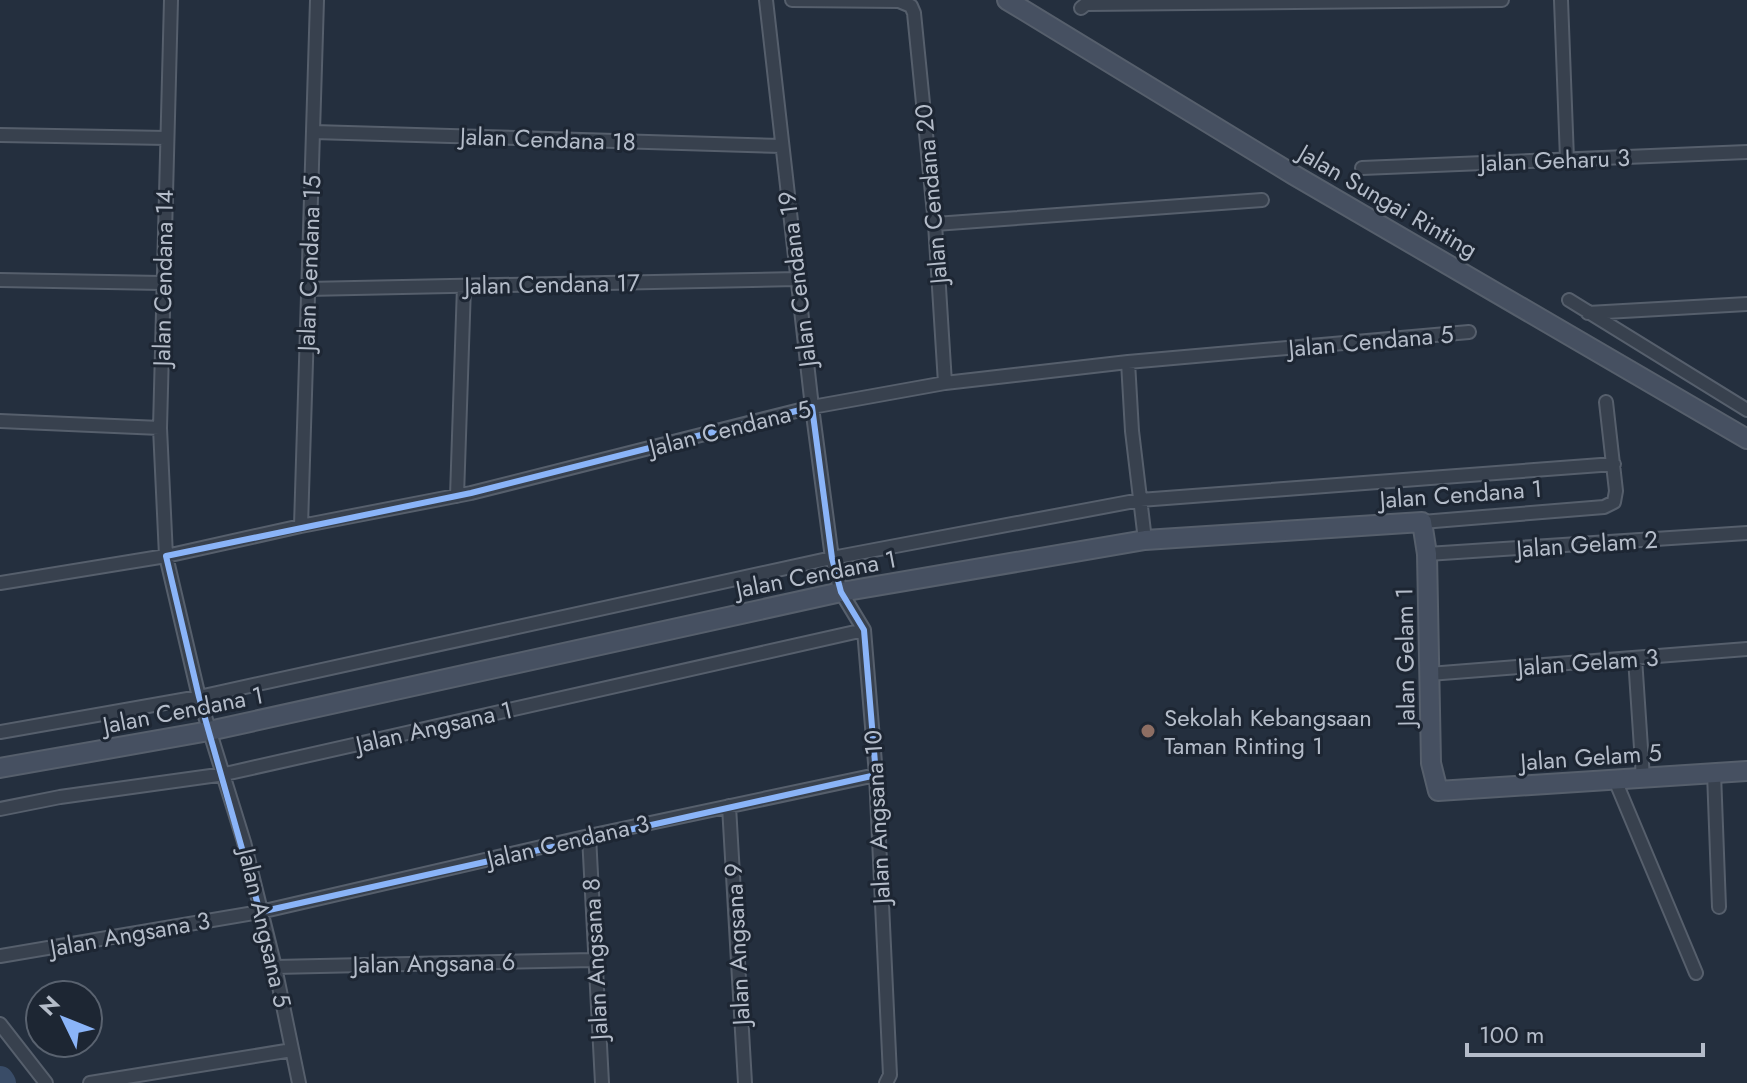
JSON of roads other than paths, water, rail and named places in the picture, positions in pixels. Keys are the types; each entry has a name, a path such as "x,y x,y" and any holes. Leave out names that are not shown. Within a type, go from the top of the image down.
{"street":[{"name":"Jalan Cendana 14","path":"171,0 160,428 166,556 199,697"},
{"name":"Jalan Cendana 15","path":"301,526 317,0"},
{"name":"Jalan Cendana 19","path":"766,0 832,558"},
{"name":"Jalan Cendana 20","path":"792,0 899,1 911,6 914,13 935,224 945,383"},
{"name":"Jalan Sungai Rinting","path":"1007,0 1294,175 1747,439"},
{"path":"1081,8 1086,4 1502,0"},
{"path":"1561,0 1567,159"},
{"name":"Jalan Cendana 18","path":"314,132 782,146"},
{"path":"0,135 167,138"},
{"name":"Jalan Geharu 3","path":"1362,168 1747,152"},
{"path":"935,224 1262,200"},
{"name":"Jalan Cendana 17","path":"307,289 797,279"},
{"path":"0,280 162,283"},
{"path":"457,496 464,286"},
{"path":"1569,300 1747,410"},
{"path":"1588,313 1747,304"},
{"name":"Jalan Cendana 5","path":"0,583 166,556 457,496 812,407 945,383 1128,362 1469,332"},
{"path":"1128,362 1145,540"},
{"name":"Jalan Cendana 1","path":"0,768 209,731 841,592 1145,540 1604,507 1614,502 1616,491 1606,402"},
{"path":"0,421 160,428"},
{"name":"Jalan Cendana 1","path":"0,732 199,697 832,558 1140,500 1614,464"},
{"name":"Jalan Gelam 1","path":"1422,522 1427,554 1431,763 1438,791"},
{"name":"Jalan Gelam 2","path":"1427,554 1747,533"},
{"name":"Jalan Angsana 10","path":"832,558 841,592 864,630 876,775 890,1075 886,1083"},
{"name":"Jalan Angsana 1","path":"0,809 225,774 864,630"},
{"name":"Jalan Gelam 3","path":"1429,674 1747,649"},
{"path":"1635,658 1643,778"},
{"name":"Jalan Angsana 5","path":"199,697 225,774 275,967 299,1083"},
{"name":"Jalan Gelam 5","path":"1438,791 1747,771"},
{"path":"1714,773 1719,907"},
{"name":"Jalan Cendana 3","path":"260,912 589,836 876,775"},
{"path":"1615,780 1696,973"},
{"name":"Jalan Angsana 9","path":"729,806 745,1083"},
{"name":"Jalan Angsana 8","path":"589,836 593,960 602,1083"},
{"name":"Jalan Angsana 3","path":"0,956 260,912"},
{"name":"Jalan Angsana 6","path":"275,967 593,960"},
{"path":"0,1024 46,1083"},
{"path":"90,1083 292,1050"}],"place":[{"name":"Sekolah Kebangsaan Taman Rinting 1","path":"1148,731"}]}
